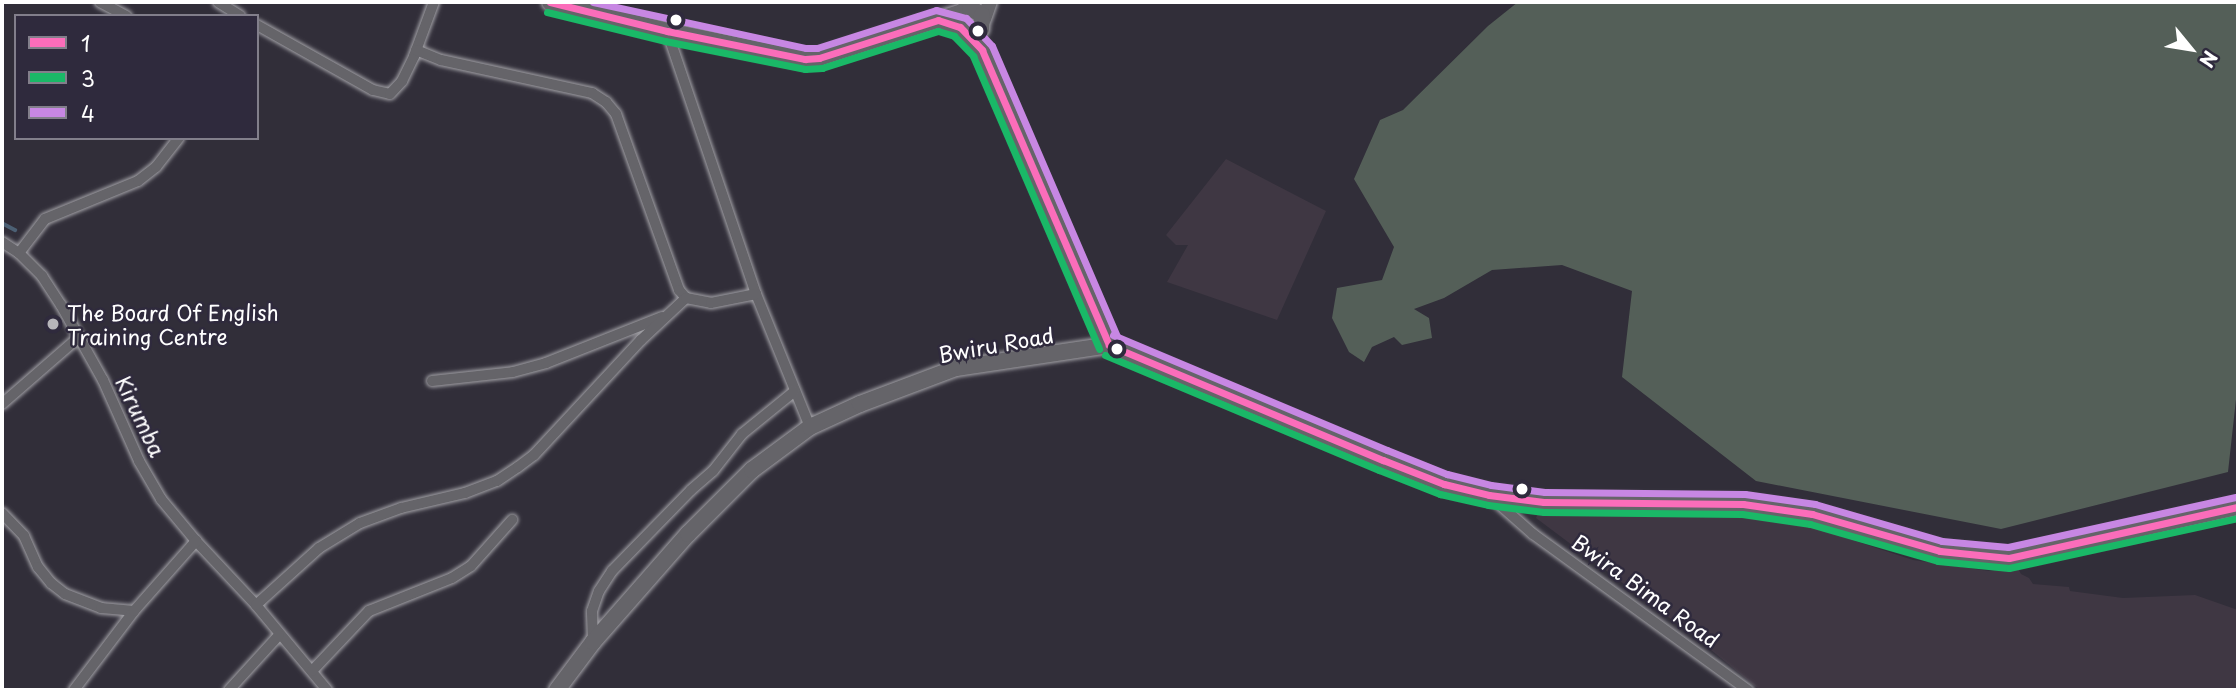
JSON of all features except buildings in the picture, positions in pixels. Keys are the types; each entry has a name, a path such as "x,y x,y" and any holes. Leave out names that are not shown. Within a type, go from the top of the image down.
{"main road":[{"path":"550,2 667,32 805,58 819,58 937,20 976,17 982,50 1109,345 1444,484 1489,495 1544,502 1742,504 1812,513 1940,551 2009,558 2238,507"},
{"name":"Bwiru Road","path":"557,690 593,642 688,534 742,479 810,426 956,368 1109,345"}],"street":[{"path":"100,2 122,14"},
{"path":"219,2 237,14"},
{"path":"259,26 354,80 384,94 390,94 397,88 416,50 434,2"},
{"path":"667,32 756,295 810,426"},
{"path":"416,50 442,60 592,93 606,102 616,114 679,290 687,299 711,303 756,295"},
{"path":"19,253 45,219 138,181 156,167 176,140"},
{"name":"Kirumba","path":"2,242 19,253 42,276 79,337 155,489 195,541 256,605 327,690"},
{"path":"256,605 320,548 360,523 401,508 465,493 497,481 518,467 687,299"},
{"path":"432,381 513,372 546,363 668,315"},
{"path":"2,404 79,337"},
{"path":"593,642 593,611 599,591 612,571 691,489 713,471 742,434 795,391"},
{"name":"Bwira Bima Road","path":"1489,495 1525,527 1748,690"},
{"path":"2,513 24,536 38,567 51,583 65,594 92,606 134,611"},
{"path":"312,671 369,611 452,578 471,566 512,520"},
{"path":"74,690 134,611 195,541"},
{"path":"229,690 279,635"}],"shaded area":[{"path":"1518,2 2238,2 2238,381 2228,472 2001,529 1756,481 1622,377 1632,291 1562,265 1492,270 1444,298 1414,309 1429,318 1432,338 1402,345 1394,337 1372,347 1364,362 1349,352 1332,318 1337,288 1382,280 1394,247 1354,179 1380,120 1403,110 1488,26"},
{"path":"1226,159 1326,211 1277,320 1167,282 1188,245 1176,245 1166,235"},
{"path":"1700,508 1785,518 1913,560 1989,571 2017,566 2021,574 2033,584 2069,587 2070,591 2123,598 2195,595 2238,610 2238,690 1760,690 1700,641 1536,518 1538,513 1681,514"}],"waterway":[{"path":"2,223 15,230"}],"transit line":[{"name":"1","path":"550,2 667,31 805,59 819,58 938,20 960,27 982,50 1109,345"},
{"name":"4","path":"593,2 806,48 817,48 936,10 966,18 992,46 1119,341"},
{"name":"3","path":"547,12 665,41 805,69 822,68 938,31 954,36 973,56 1099,349"},
{"name":"4","path":"1113,335 1447,474 1491,485 1545,492 1745,494 1815,504 1942,541 2008,547 2236,497"},
{"name":"1","path":"1109,345 1383,460 1444,484 1489,495 1544,502 1743,504 1812,514 1940,551 2009,558 2238,507"},
{"name":"3","path":"1105,355 1440,494 1488,505 1544,512 1742,514 1810,524 1938,561 2009,568 2238,518"}],"place":[{"name":"The Board Of English Training Centre","path":"53,324"}]}
